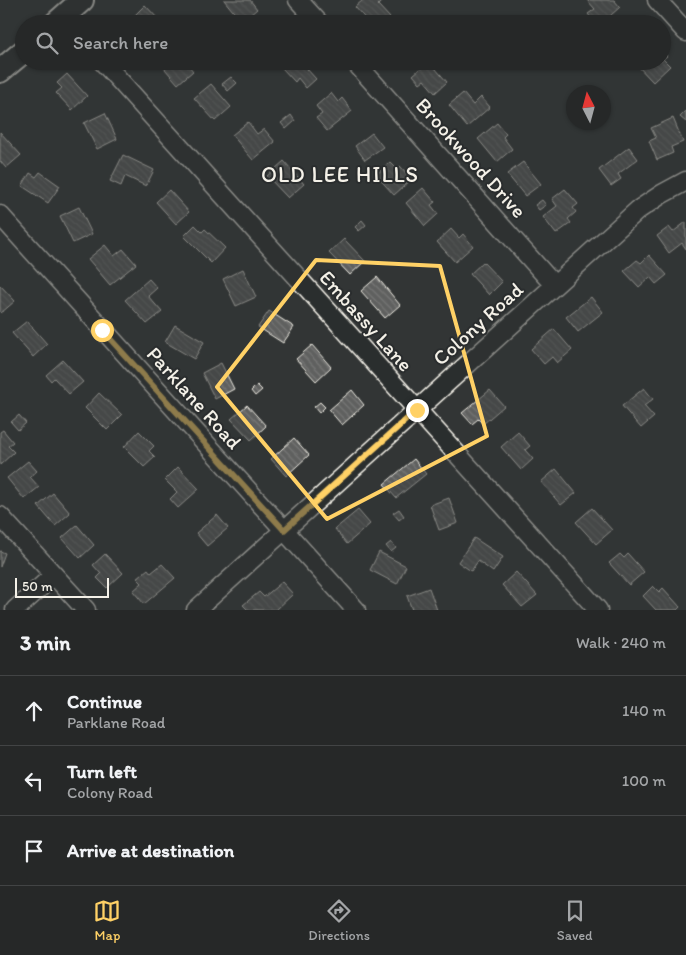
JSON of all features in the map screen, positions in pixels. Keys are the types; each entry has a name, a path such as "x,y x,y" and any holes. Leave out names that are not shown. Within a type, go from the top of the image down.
{"main road":[{"path":"68,15 82,0"},
{"path":"0,71 15,58"}],"street":[{"path":"298,0 312,15"},
{"path":"657,0 671,15"},
{"path":"671,15 686,32"},
{"name":"Embassy Lane","path":"110,70 598,610"},
{"name":"Brookwood Drive","path":"362,70 554,285"},
{"name":"Colony Road","path":"196,610 638,210 686,180"},
{"name":"Parklane Road","path":"0,216 356,610"},
{"path":"0,516 86,610"},
{"path":"15,610 54,575"}],"highlighted area":[{"path":"316,260 440,266 487,436 327,519 217,387"}],"building":[{"path":"224,0 250,0 257,9 250,15 236,15"},
{"path":"363,0 383,0 378,5 387,15 362,15 355,7"},
{"path":"587,0 614,0 620,7 611,15 589,15 595,9"},
{"path":"145,5 154,15 135,15"},
{"path":"166,70 192,70 193,71 178,84"},
{"path":"284,70 308,70 316,79 306,88 298,78 295,82"},
{"path":"419,70 437,70 447,82 435,93 424,80 420,83 413,75"},
{"path":"642,70 666,70 653,82"},
{"path":"67,74 87,96 72,110 56,93 62,88 57,83"},
{"path":"231,77 237,83 228,91 222,84"},
{"path":"211,84 231,107 215,121 194,98"},
{"path":"331,93 338,102 342,98 352,111 327,131 316,118 322,114 316,106"},
{"path":"463,93 473,105 481,97 490,107 467,127 449,105"},
{"path":"686,111 686,122 680,117"},
{"path":"105,113 117,139 97,149 84,123"},
{"path":"291,115 295,121 286,129 281,123"},
{"path":"673,118 683,142 671,147 673,153 657,160 649,141 656,138 651,128"},
{"path":"248,122 257,134 264,129 275,142 253,160 232,135"},
{"path":"497,123 506,134 503,137 512,149 497,162 478,139"},
{"path":"0,132 21,155 6,168 0,161"},
{"path":"372,133 383,147 365,160 355,146"},
{"path":"629,147 638,159 618,174 621,179 611,186 599,170"},
{"path":"123,155 154,170 146,186 125,176 121,186 110,181"},
{"path":"284,161 304,184 288,198 267,176"},
{"path":"390,162 397,169 400,166 412,179 394,195 376,175"},
{"path":"523,162 541,184 525,196 507,174"},
{"path":"40,172 60,186 48,203 22,186 30,173 36,177"},
{"path":"423,188 435,202 431,205 438,214 425,226 406,203"},
{"path":"565,189 578,204 573,208 576,212 568,219 571,223 556,234 543,217 557,206 552,199"},
{"path":"169,190 189,212 176,224 156,202"},
{"path":"542,200 546,205 539,210 535,205"},
{"path":"79,207 92,234 73,243 60,216"},
{"path":"362,220 366,225 359,231 355,227"},
{"path":"686,222 686,249 682,243 669,253 657,236 669,227 673,232"},
{"path":"195,225 202,232 205,229 225,248 211,263 184,236"},
{"path":"451,229 459,238 463,234 473,246 455,262 437,242"},
{"path":"344,239 365,261 350,275 329,253"},
{"path":"105,245 114,256 123,249 136,264 110,285 88,259"},
{"path":"649,255 667,275 656,284 650,277 639,287 624,271 637,260 641,263"},
{"path":"483,262 502,282 489,295 470,274"},
{"path":"243,269 256,297 236,306 223,279"},
{"path":"377,277 400,305 385,318 361,291"},
{"path":"149,279 157,288 148,296 162,312 147,324 125,300"},
{"path":"0,285 15,301 1,313 0,312"},
{"path":"591,297 603,312 578,332 566,317"},
{"path":"269,311 294,327 283,343 258,327"},
{"path":"27,321 47,344 33,357 12,333"},
{"path":"175,325 204,342 194,359 165,342"},
{"path":"554,329 572,350 557,363 552,357 544,364 531,349"},
{"path":"312,345 331,367 316,381 296,359"},
{"path":"63,360 83,382 69,394 54,378 51,381 46,375"},
{"path":"221,363 234,389 215,399 202,373"},
{"path":"257,385 262,390 255,396 251,391"},
{"path":"644,388 653,399 644,406 654,417 641,428 622,406"},
{"path":"352,390 364,405 342,425 329,410"},
{"path":"490,390 504,406 483,424 478,419 472,424 462,413"},
{"path":"99,393 122,415 107,430 85,408"},
{"path":"320,402 325,407 319,413 314,407"},
{"path":"247,405 266,426 251,440 231,419"},
{"path":"19,415 26,423 18,430 11,422"},
{"path":"3,430 13,442 8,446 14,452 0,465 0,432"},
{"path":"139,431 154,446 149,451 155,457 144,467 124,447"},
{"path":"518,432 530,446 525,450 533,459 521,470 501,447"},
{"path":"294,438 309,455 286,476 271,459"},
{"path":"414,459 426,474 396,498 384,484"},
{"path":"28,461 37,471 30,477 39,487 24,499 7,478"},
{"path":"178,467 199,489 178,508 170,499 177,492 165,480"},
{"path":"556,469 576,493 561,505 541,482"},
{"path":"53,493 70,513 55,526 38,506"},
{"path":"449,498 458,523 439,530 430,505"},
{"path":"592,508 612,530 596,544 576,522"},
{"path":"399,509 404,516 399,520 393,513"},
{"path":"358,510 370,524 347,544 335,529"},
{"path":"217,515 228,528 207,546 196,533"},
{"path":"77,525 94,545 80,558 62,538"},
{"path":"474,538 503,557 493,572 478,561 471,571 458,562"},
{"path":"391,542 396,548 391,552 386,546"},
{"path":"0,551 5,553 0,567"},
{"path":"379,552 406,566 397,584 370,570"},
{"path":"105,554 123,573 107,588 97,578 101,574 93,565"},
{"path":"620,554 624,558 628,554 644,572 629,585 609,563"},
{"path":"162,564 175,578 144,604 133,591 142,583 137,578 148,569 151,573"},
{"path":"516,572 537,595 522,607 502,585"},
{"path":"282,582 293,594 276,610 248,610 243,605 259,592 264,597"},
{"path":"653,586 659,592 663,588 680,607 677,610 656,610 643,596"},
{"path":"429,588 437,610 412,610 407,596"}],"district":[{"name":"OLD LEE HILLS","path":"340,174"}],"route":[{"path":"102,330 284,530 417,410"}]}
